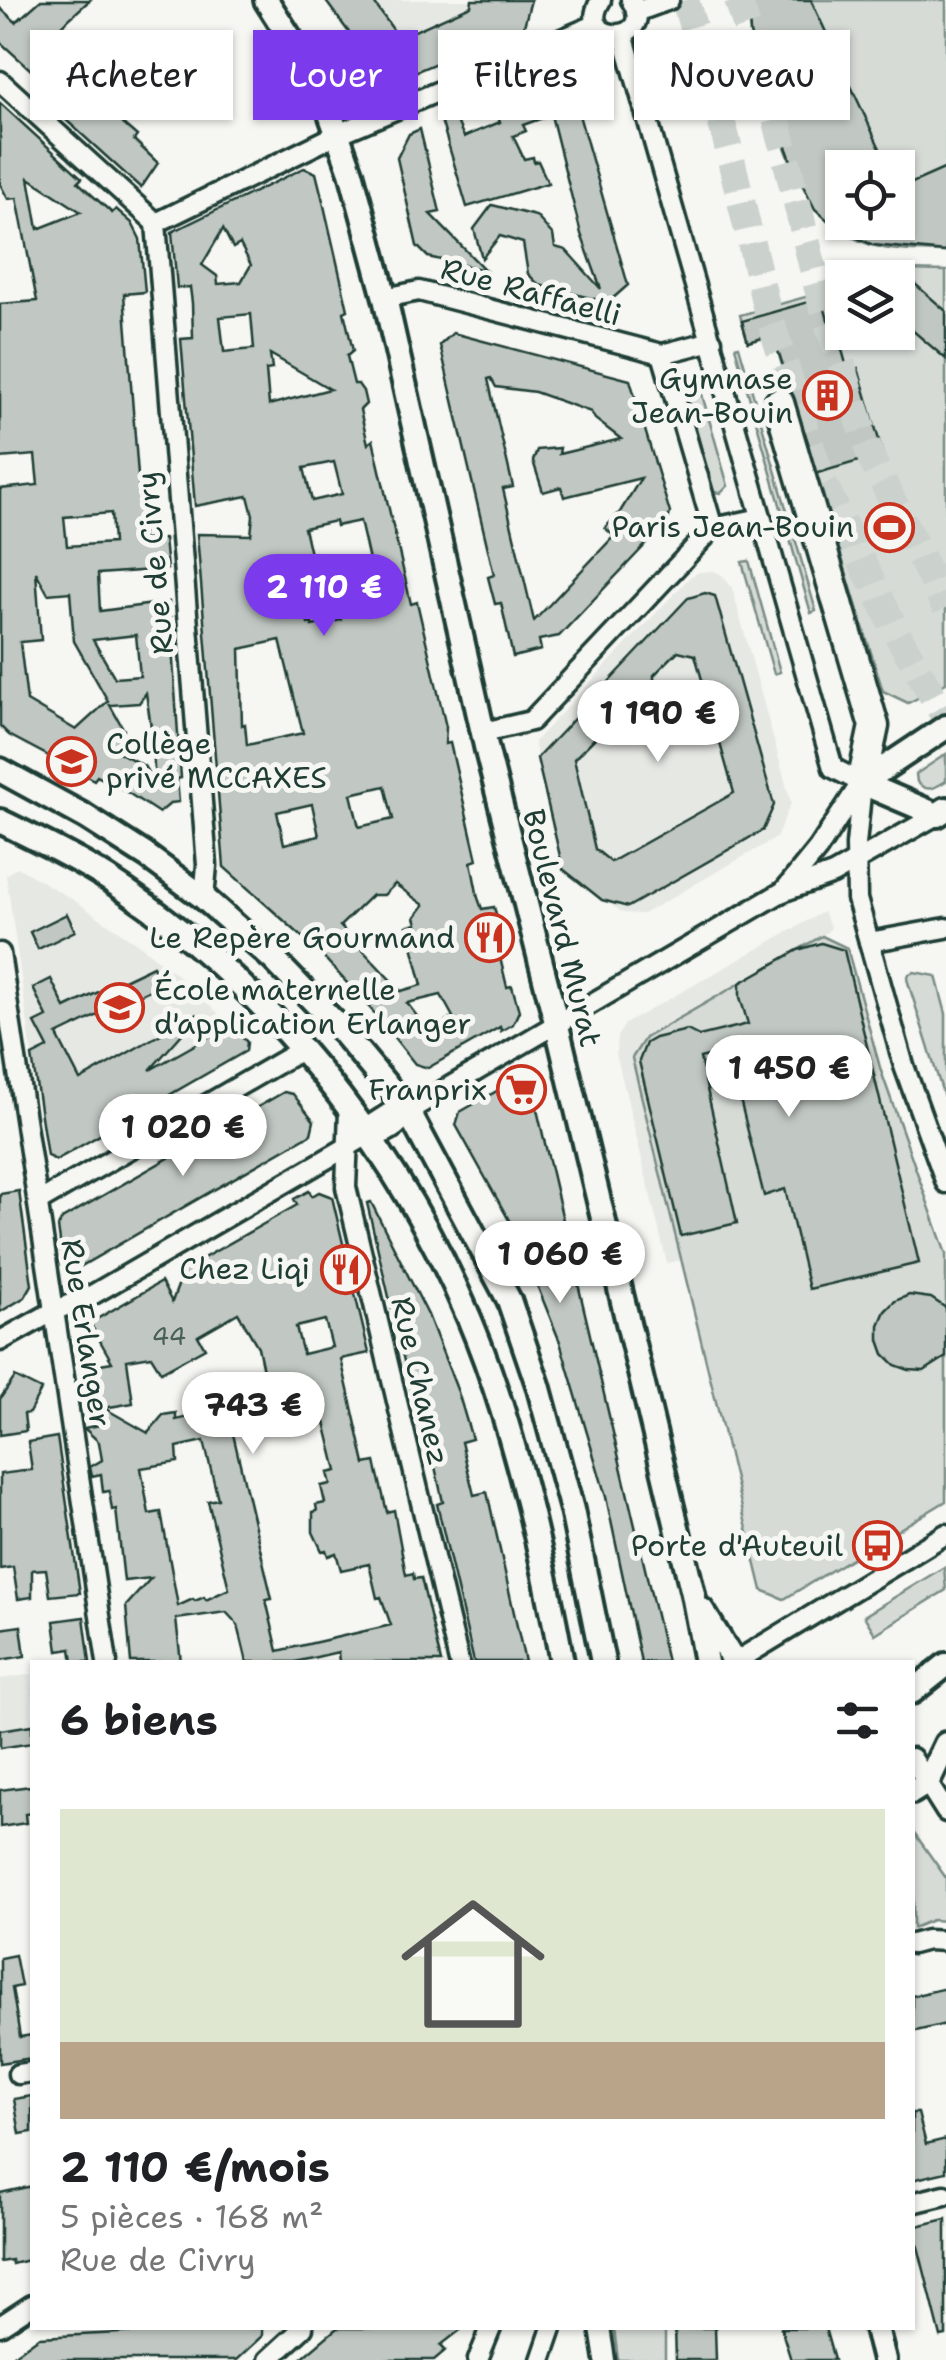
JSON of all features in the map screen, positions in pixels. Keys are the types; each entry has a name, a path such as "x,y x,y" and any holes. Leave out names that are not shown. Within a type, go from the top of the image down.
{"highway":[{"path":"779,403 874,726 862,783"}],"main road":[{"name":"Boulevard Murat","path":"266,0 297,49 338,134 386,298 484,732 693,1594 706,1660"},
{"path":"862,783 946,727"},
{"path":"0,770 86,817 204,898 274,960 333,1021 408,1111 509,1300 538,1385 572,1510 602,1660"},
{"path":"862,783 941,812"},
{"path":"0,821 106,877 147,906 247,990 349,1111 356,1142 425,1224 470,1320 500,1409 534,1532 562,1660"},
{"name":"Boulevard Murat","path":"693,1594 733,1660"},
{"path":"915,1690 946,1664"},
{"path":"929,1786 946,1744"},
{"path":"876,2330 884,2360"}],"street":[{"path":"600,0 595,12 597,24 611,35 624,34 632,28 633,6 670,0"},
{"path":"0,81 156,223 338,134 597,24"},
{"path":"624,34 833,768 862,783"},
{"name":"Rue de Civry","path":"156,223 206,866 204,898"},
{"name":"Rue Raffaelli","path":"386,298 420,291 662,354"},
{"path":"712,341 662,354 714,528"},
{"path":"484,732 531,720 714,528 761,518"},
{"path":"862,783 857,899 909,1083 946,1182"},
{"path":"782,892 818,849 862,783"},
{"path":"0,1341 92,1295 356,1142 369,1126 397,1108 408,1111 782,892 833,874 941,812"},
{"path":"869,942 946,928"},
{"name":"Rue Erlanger","path":"0,954 108,1660"},
{"path":"38,1202 301,1050"},
{"name":"Rue Chanez","path":"356,1142 346,1187 459,1660"},
{"path":"737,1660 946,1534"},
{"path":"915,1763 946,1812"},
{"path":"915,1943 946,1942"},
{"path":"915,2202 945,2195"},
{"path":"0,2326 30,2306"},
{"path":"268,2360 302,2330"},
{"path":"478,2360 490,2330"},
{"path":"541,2360 551,2330"},
{"path":"600,2330 605,2360"}],"shaded area":[{"path":"325,0 531,0 524,26 515,30 438,30 438,62 418,71 418,30 344,30"},
{"path":"748,0 946,0 946,252 884,248 858,240 915,240 915,150 825,150 825,216 792,165 776,120 850,120 850,30 750,30"},
{"name":"Paris Jean-Bouin","path":"915,270 946,271 946,683 908,703 883,691 773,336 748,342 740,315 825,292 825,350 915,350"},
{"path":"739,346 816,611 811,613 735,347"},
{"path":"691,375 697,377 728,486 721,493 713,492 683,380"},
{"path":"749,561 780,672 774,674 742,562"},
{"path":"714,571 732,588 791,803 776,838 643,914 623,913 563,869 534,742 690,577"},
{"path":"946,754 946,781 931,788 917,782 916,774"},
{"name":"École maternelle d'application Erlanger","path":"17,867 142,947 230,1025 85,1107 41,1114 6,875"},
{"path":"823,912 831,928 822,936 645,1038 632,1058 683,1260 667,1263 616,1053 617,1037 625,1024"},
{"path":"822,936 847,948 881,1071 946,1254 946,1501 784,1599 762,1590 632,1058 645,1038"},
{"path":"914,972 936,976 946,1014 946,1103 907,979"},
{"path":"944,1567 946,1590 875,1634 864,1616"},
{"path":"30,1674 30,1743 0,1748 0,1679"},
{"path":"915,1834 946,1878 946,1921 932,1920 915,1927"},
{"path":"614,2330 665,2330 665,2360 618,2360"}],"building":[{"path":"41,0 90,0 57,30 30,30 30,69 0,42 0,8 16,22"},
{"path":"325,0 372,0 393,30 347,30"},
{"path":"472,0 531,0 524,26 515,30 438,30 438,62 418,71 417,30 471,6"},
{"path":"748,0 811,0 825,30 750,30"},
{"path":"850,84 881,150 825,150 825,218 815,209 777,120 850,120"},
{"path":"0,103 82,178 78,182 92,195 112,213 116,209 132,223 140,239 145,292 124,294 143,540 164,539 167,569 98,574 100,611 169,602 181,778 177,779 179,802 159,813 116,785 97,776 94,780 9,735 0,726 0,489 38,485 35,455 0,458 0,304 37,301 17,198 8,199 0,184","holes":["29,178 81,212 38,229","111,513 113,543 67,546 64,517","36,572 48,594 70,592 74,641 108,701 76,730 27,701 20,642 41,640","136,635 140,676 115,678 93,640","146,693 155,784 144,766 113,749 124,730 110,705 139,703"]},
{"path":"66,120 119,120 137,136 134,140 158,163 141,188"},
{"path":"441,120 456,120 464,137 500,122 537,120 523,125 526,131 513,136 524,159 533,157 534,162 538,161 548,183 467,207"},
{"path":"552,120 580,120 628,285 611,300 614,304 539,285 528,274 523,243 500,236 482,258 474,229 492,205 536,216 553,235 555,247 566,250 601,289 581,234"},
{"path":"420,129 440,212 430,214 485,270 428,257 417,246 397,158 409,134"},
{"path":"304,168 316,173 348,310 344,312 353,351 347,356 354,384 363,391 366,404 360,410 368,444 373,440 411,604 417,602 446,727 445,744 450,743 477,860 471,862 478,898 482,909 494,907 499,926 493,928 507,987 512,986 519,1011 513,1024 501,1031 500,1027 428,1068 415,1064 317,950 224,867 197,534 251,535 253,515 248,496 195,506 181,339 193,338 192,303 190,287 177,288 172,232","holes":["223,229 233,248 240,244 251,265 241,282 218,284 217,276 202,265","251,314 254,349 224,352 220,317","270,354 330,389 269,405 266,370 272,369","334,462 342,494 312,501 304,468","335,521 336,526 360,521 377,595 337,604 341,620 308,624 304,596 324,592 315,553 310,554 304,528","280,640 303,733 247,745 245,724 242,725 240,649","385,786 393,819 359,827 351,794","312,804 319,836 284,844 277,812","395,884 424,905 415,917 417,924 407,926 422,985 401,991 340,926 372,895 384,895","441,995 453,1017 429,1032 407,1003"]},
{"path":"946,168 946,252 873,245 862,240 915,240 915,182"},
{"path":"915,284 946,311 946,359 915,333"},
{"name":"Gymnase Jean-Bouin","path":"822,298 825,350 842,350 848,371 858,368 883,454 818,473 773,335 748,342 742,321"},
{"path":"453,333 630,380 670,513 668,521 559,636 539,640 541,650 513,657 501,603 495,604 488,577 494,575 440,345","holes":["488,379 496,387 535,392 591,412 621,439 559,454 560,448 537,450 533,461 543,492 561,487 564,497 641,478 605,528 614,536 534,621 503,489 513,487"]},
{"path":"705,593 715,596 774,805 763,830 628,907 602,900 563,869 537,758 688,598","holes":["678,651 695,655 734,793 611,862 595,849 574,759 596,737 612,733 654,690 654,675"]},
{"path":"67,914 75,931 38,949 30,932"},
{"path":"821,943 844,950 919,1263 809,1289 785,1189 764,1196 728,1051 700,1058 737,1223 681,1236 639,1061 646,1043 655,1038 687,1030 699,1036 748,1024 740,983 798,950"},
{"path":"153,966 162,984 57,1035 80,1080 196,1014 150,1070 230,1025 247,1042 246,1051 56,1160 47,1156 32,1056 48,1048 35,1023 47,1017 33,988 51,979 65,1008"},
{"path":"518,1079 531,1084 667,1660 641,1660 606,1497 560,1342 515,1231 456,1125 460,1112"},
{"path":"284,1092 293,1094 314,1121 311,1134 76,1269 63,1263 58,1227 62,1219"},
{"path":"19,1191 32,1285 25,1297 0,1312 0,1194"},
{"path":"309,1191 312,1196 319,1192 332,1197 369,1353 341,1359 365,1464 375,1462 387,1512 394,1510 406,1575 413,1573 414,1579 421,1578 441,1660 339,1660 338,1652 304,1660 247,1660 238,1625 226,1612 176,1619 181,1660 131,1660 126,1606 151,1578 124,1581 116,1509 112,1510 109,1491 103,1492 101,1474 92,1476 90,1467 102,1460 99,1442 84,1428 100,1425 88,1366 112,1362 90,1323 161,1282 172,1302 184,1269 297,1205 294,1199","holes":["238,1313 258,1347 269,1399 176,1420 176,1413 163,1415 148,1433 104,1408 133,1403 127,1360 151,1356 161,1372 205,1348 198,1336","325,1320 332,1347 303,1354 296,1327","323,1414 337,1471 328,1473 331,1484 321,1486 325,1503 316,1505 317,1511 313,1512 313,1532 322,1551 326,1550 328,1556 336,1553 341,1570 369,1564 377,1598 381,1597 391,1625 278,1651 266,1600 272,1599 233,1434","204,1441 218,1499 208,1501 229,1589 206,1600 193,1599 178,1606 161,1512 149,1514 141,1468 178,1462 177,1447"]},
{"path":"371,1202 428,1315 458,1392 472,1439 461,1442 474,1495 487,1492 525,1660 474,1660 437,1504 443,1502 431,1449 425,1451 367,1203"},
{"path":"909,1295 931,1298 946,1308 946,1357 924,1371 895,1365 884,1354 879,1340 879,1325 885,1311"},
{"path":"15,1377 41,1390 29,1413 24,1414 26,1431 0,1435 0,1399"},
{"path":"57,1437 80,1593 50,1596 46,1569 32,1570 32,1597 18,1599 13,1567 0,1569 0,1474 32,1470 28,1442"},
{"path":"84,1617 90,1660 73,1660 71,1649 58,1651 54,1621"},
{"path":"21,1626 25,1656 0,1660 0,1629"},
{"path":"30,1725 30,1743 0,1748 0,1730"},
{"path":"30,1786 26,1823 0,1827 0,1790"},
{"path":"15,1955 21,1986 12,1988 20,2037 30,2035 30,2058 0,2063 0,1958"},
{"path":"946,1988 946,2024 915,2031 915,1995"},
{"path":"30,2096 30,2132 20,2134 14,2099"},
{"path":"915,2113 926,2144 946,2139 946,2172 915,2179"},
{"path":"30,2186 30,2260 0,2262 0,2193"},
{"path":"946,2219 946,2336 941,2337 915,2227"},
{"path":"262,2330 262,2336 236,2360 7,2360 39,2337"},
{"path":"335,2330 460,2330 441,2345 446,2350 434,2360 299,2360"},
{"path":"675,2330 715,2330 716,2360 676,2360"},
{"path":"782,2330 826,2330 834,2360 791,2360"}],"tunnel":[{"path":"685,0 725,134 767,310 822,481 900,639 946,719"},
{"path":"738,0 776,117 820,297 872,460 946,608"}],"place":[{"name":"Gymnase Jean-Bouin","path":"828,396"},
{"name":"Paris Jean-Bouin","path":"889,527"},
{"name":"Collège privé MCCAXES","path":"71,761"},
{"name":"Le Repère Gourmand","path":"490,938"},
{"name":"École maternelle d'application Erlanger","path":"119,1007"},
{"name":"Franprix","path":"522,1090"},
{"name":"Chez Liqi","path":"345,1269"},
{"name":"Porte d'Auteuil","path":"878,1546"}]}
